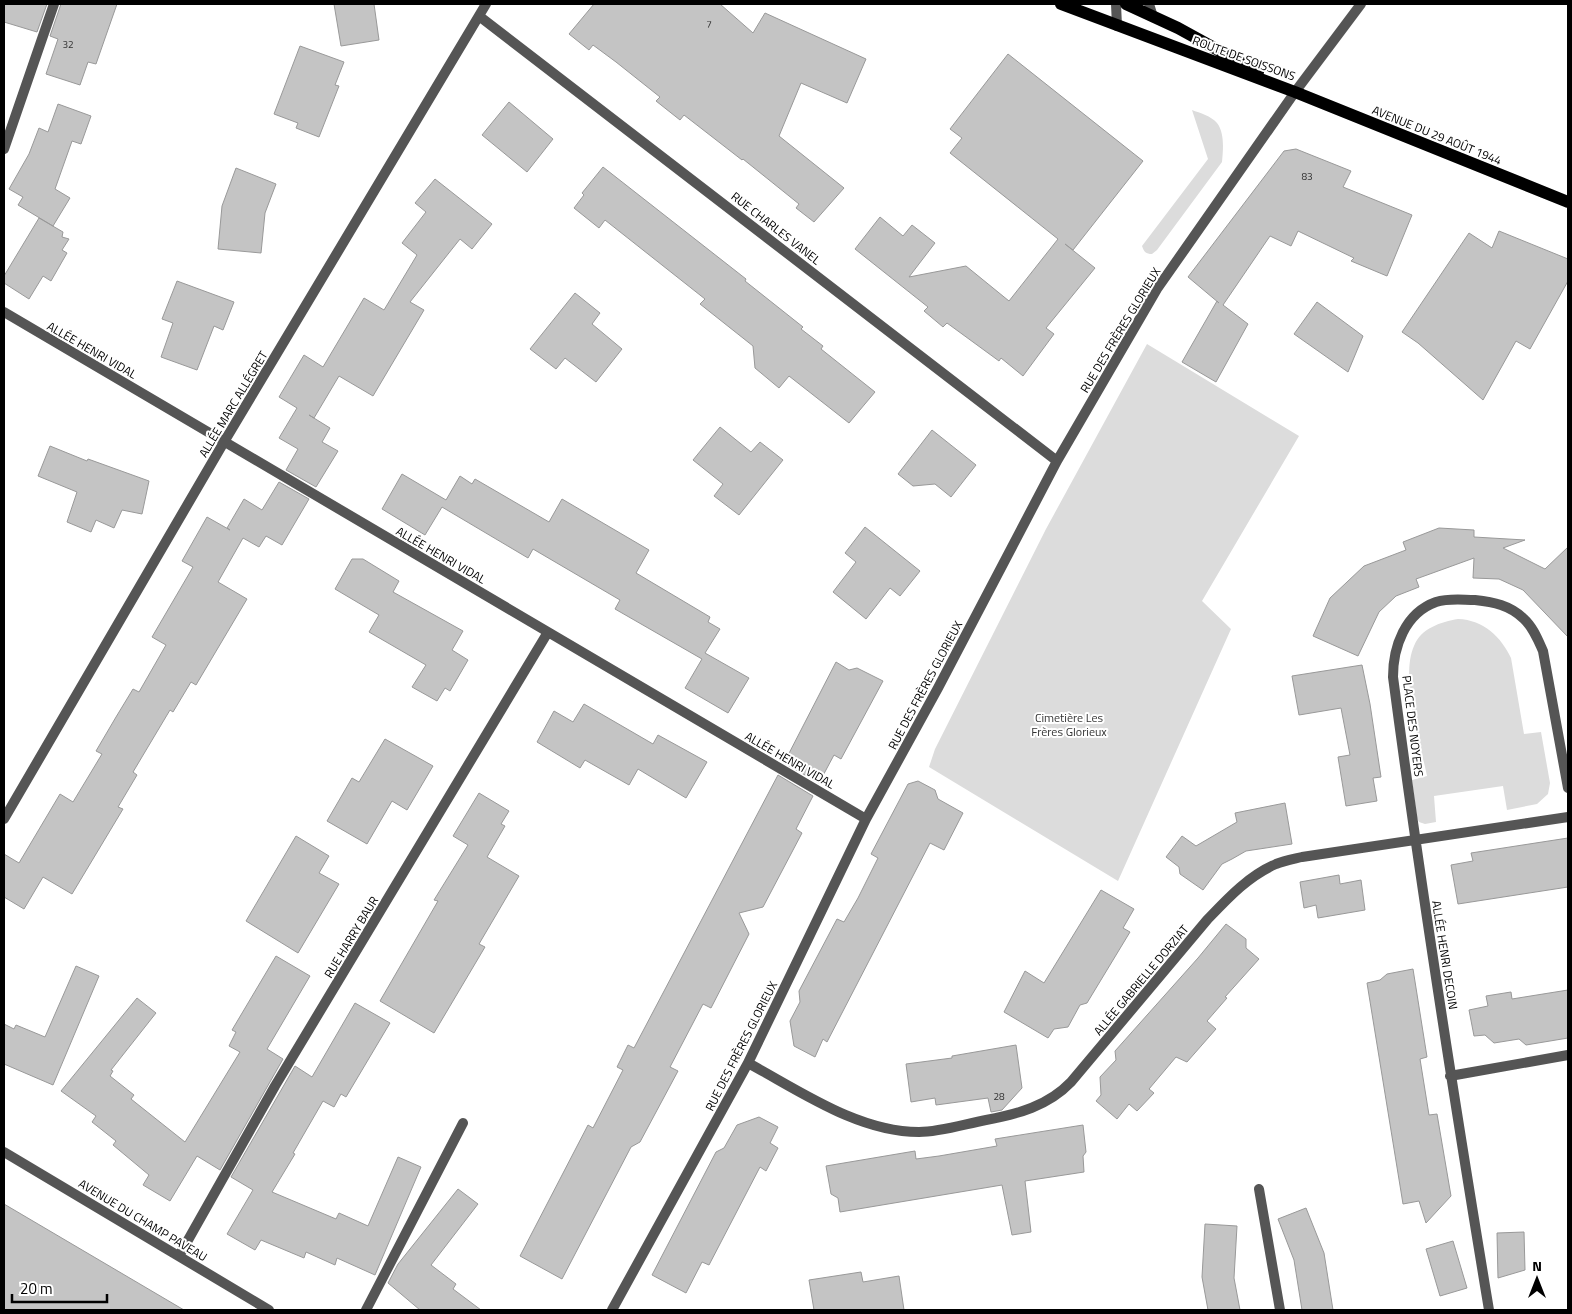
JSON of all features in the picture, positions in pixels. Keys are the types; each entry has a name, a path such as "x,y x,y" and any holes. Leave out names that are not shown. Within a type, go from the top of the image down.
{"main road":[{"name":"ROUTE DE SOISSONS","path":"1061,4 1296,92"},
{"name":"ROUTE DE SOISSONS","path":"1126,4 1178,28 1296,92"},
{"name":"AVENUE DU 29 AOÛT 1944","path":"1296,92 1568,202"}],"street":[{"path":"4,149 54,4"},
{"name":"ALLÉE MARC ALLÉGRET","path":"4,819 224,442 486,4"},
{"path":"1116,4 1117,26"},
{"path":"1149,4 1153,17"},
{"name":"RUE DES FRÈRES GLORIEUX","path":"612,1310 748,1063 866,819 934,697 1057,461 1157,289 1296,92 1361,4"},
{"name":"RUE CHARLES VANEL","path":"479,16 1057,461"},
{"name":"ALLÉE HENRI VIDAL","path":"4,312 866,819"},
{"name":"PLACE DES NOYERS","path":"1415,839 1393,677 1393,660 1397,644 1406,626 1418,613 1436,603 1456,599 1492,602 1509,608 1524,619 1536,636 1543,652 1568,788"},
{"name":"RUE HARRY BAUR","path":"179,1256 276,1086 548,632"},
{"name":"ALLÉE GABRIELLE DORZIAT","path":"748,1063 832,1108 871,1126 920,1132 1011,1115 1041,1105 1060,1094 1229,896 1252,877 1276,864 1302,857 1568,817"},
{"name":"ALLÉE HENRI DECOIN","path":"1415,839 1450,1076 1489,1310"},
{"path":"1450,1076 1568,1055"},
{"path":"366,1310 463,1123"},
{"name":"AVENUE DU CHAMP PAVEAU","path":"4,1152 269,1310"},
{"path":"1259,1189 1280,1310"}],"green space":[{"path":"1192,110 1212,118 1220,127 1223,142 1222,162 1157,250 1152,254 1148,254 1142,246 1208,159"},
{"name":"Cimetière Les Frères Glorieux","path":"1147,344 1299,436 1202,601 1231,629 1118,881 929,767 935,749 1046,529"},
{"path":"1458,619 1484,626 1497,637 1507,650 1511,658 1524,734 1541,732 1550,783 1548,794 1537,804 1507,810 1503,786 1434,796 1436,822 1425,824 1419,822 1417,818 1412,780 1427,776 1410,692 1410,659 1417,640 1427,630 1438,624"}],"building":[{"path":"4,4 47,4 37,32 4,22"},
{"path":"61,4 117,4 96,64 88,62 80,85 46,74 58,39 50,36"},
{"path":"334,4 374,4 379,40 341,46"},
{"path":"594,4 720,4 753,33 765,13 866,59 847,103 801,83 779,136 844,188 814,222 796,208 799,204 743,159 684,115 680,120 656,101 660,97 616,62 593,45 589,50 569,34"},
{"path":"300,46 344,62 335,85 339,86 319,137 296,128 298,123 274,114"},
{"path":"1008,54 1143,161 1073,250 1065,244 1095,268 1046,328 1054,334 1023,376 1001,358 999,361 947,323 943,327 924,311 928,307 855,249 880,217 903,236 912,225 935,243 909,277 966,266 1009,301 1058,239 950,153 962,138 950,129"},
{"path":"509,102 553,139 527,172 482,135"},
{"path":"58,104 91,116 81,144 72,141 55,189 70,198 53,226 18,205 23,197 9,189 29,154 39,128 48,132"},
{"path":"1296,149 1351,171 1343,187 1412,215 1387,276 1351,261 1354,258 1298,231 1291,246 1270,236 1223,305 1248,324 1216,382 1182,362 1217,301 1188,277 1284,151"},
{"path":"603,167 746,279 745,281 803,327 801,329 823,346 821,349 875,392 849,423 789,376 779,388 755,368 753,346 700,304 705,299 605,220 599,228 574,208 584,195 582,193"},
{"path":"236,168 276,184 265,213 261,253 218,249 222,206"},
{"path":"435,179 492,224 472,249 460,239 410,302 424,310 373,396 339,376 314,418 309,415 330,428 322,442 338,451 316,487 286,470 298,449 279,438 297,408 279,397 304,355 323,367 364,298 384,310 417,255 402,243 426,212 415,203"},
{"path":"39,218 63,232 62,237 69,239 62,250 67,253 51,281 43,276 29,299 4,283 4,276"},
{"path":"1499,231 1568,259 1568,281 1530,349 1516,341 1483,400 1418,343 1402,332 1469,233 1492,248"},
{"path":"177,281 234,302 223,330 214,326 197,370 161,357 173,323 162,319"},
{"path":"575,293 600,313 592,324 622,349 596,382 565,358 556,369 530,349"},
{"path":"1317,302 1363,336 1348,372 1294,334"},
{"path":"720,427 751,452 760,442 783,460 739,515 714,496 723,484 693,460"},
{"path":"932,430 976,465 951,497 935,484 913,486 898,474"},
{"path":"50,446 87,461 88,459 149,481 142,514 122,510 114,528 96,520 91,532 67,522 77,492 38,476"},
{"path":"402,474 446,500 460,476 472,484 475,479 549,522 562,499 649,550 636,573 710,617 708,622 720,629 705,653 749,678 728,713 685,688 702,659 615,609 620,600 533,549 528,558 442,507 425,535 382,509"},
{"path":"279,482 309,499 282,545 266,536 259,547 243,538 218,582 247,599 196,685 191,682 173,712 170,710 133,772 137,775 118,807 123,809 72,894 43,877 24,909 4,897 4,854 19,863 60,794 73,802 102,754 96,751 116,717 133,689 139,692 166,645 152,637 193,567 182,561 207,517 230,530 227,528 244,499 262,510"},
{"path":"865,527 920,571 900,596 890,588 866,619 833,592 856,562 845,553"},
{"path":"1439,528 1474,530 1474,537 1525,540 1503,548 1545,569 1568,547 1568,637 1523,590 1499,579 1473,578 1474,558 1416,579 1419,587 1396,596 1379,612 1358,656 1313,636 1330,598 1364,566 1406,550 1403,542"},
{"path":"352,559 363,559 399,581 393,592 463,631 452,650 468,660 450,691 445,688 437,701 412,687 426,665 369,632 379,615 335,589"},
{"path":"836,662 849,670 857,668 883,681 841,759 834,755 819,783 784,763"},
{"path":"1362,665 1381,777 1373,778 1377,801 1346,806 1338,757 1350,755 1341,708 1299,715 1292,676"},
{"path":"584,704 653,744 658,735 707,762 686,798 638,769 629,785 585,760 580,768 537,742 554,711 573,722"},
{"path":"385,739 433,766 407,810 392,801 367,844 327,821 352,778 359,782"},
{"path":"778,775 813,796 796,829 802,833 763,907 739,913 749,934 711,1008 703,1004 670,1067 678,1071 640,1142 631,1147 562,1279 520,1256 588,1125 593,1128 623,1070 617,1067 628,1045 634,1048"},
{"path":"918,781 935,790 938,799 963,813 944,850 930,843 827,1042 823,1039 815,1057 794,1046 790,1021 800,1002 799,991 837,919 844,922 858,898 878,858 871,854 908,784"},
{"path":"479,793 509,811 501,824 505,826 487,857 519,876 479,944 485,947 434,1033 380,1001 438,901 434,900 468,845 453,836"},
{"path":"1285,803 1292,844 1246,851 1222,864 1203,890 1180,874 1179,867 1166,857 1182,836 1196,846 1237,822 1235,813"},
{"path":"296,836 329,856 319,873 339,884 298,953 246,921"},
{"path":"1568,838 1568,887 1458,904 1451,865 1473,861 1471,853"},
{"path":"1339,875 1340,884 1361,880 1365,910 1318,918 1316,905 1304,908 1300,882"},
{"path":"1101,890 1134,909 1123,928 1130,932 1087,1003 1080,1005 1068,1027 1054,1029 1048,1038 1004,1012 1025,971 1044,983"},
{"path":"1226,924 1246,939 1246,948 1259,959 1225,997 1227,998 1207,1021 1216,1029 1187,1062 1176,1057 1149,1089 1154,1093 1137,1111 1129,1104 1117,1119 1096,1101 1101,1095 1100,1077 1116,1060 1115,1051"},
{"path":"276,956 310,976 267,1049 283,1059 220,1170 197,1156 170,1201 143,1185 149,1175 113,1145 116,1141 92,1122 96,1116 61,1091 137,998 156,1013 111,1070 113,1071 110,1076 134,1095 131,1099 185,1142 240,1052 229,1046 236,1032 232,1030"},
{"path":"76,966 99,976 53,1085 4,1064 4,1024 14,1029 16,1025 45,1037"},
{"path":"1413,969 1427,1057 1420,1059 1429,1115 1437,1114 1451,1196 1426,1223 1419,1201 1403,1204 1367,983 1380,980 1387,974"},
{"path":"1568,990 1568,1038 1526,1045 1519,1039 1494,1043 1485,1035 1474,1036 1469,1010 1488,1006 1486,996 1511,992 1512,999"},
{"path":"355,1003 390,1023 346,1097 341,1094 334,1107 323,1101 272,1192 336,1219 339,1213 368,1226 398,1157 421,1167 375,1275 337,1258 335,1265 306,1252 304,1258 261,1240 255,1250 227,1234 253,1190 231,1177 295,1066 312,1077"},
{"path":"1016,1045 1022,1088 1002,1110 991,1112 988,1098 936,1105 935,1098 911,1102 906,1064 952,1058 952,1056"},
{"path":"759,1117 778,1127 770,1143 778,1148 766,1171 760,1167 709,1265 702,1262 686,1293 652,1275 716,1152 724,1148 737,1125"},
{"path":"1083,1125 1086,1152 1083,1156 1084,1172 1025,1181 1031,1232 1012,1235 1002,1185 840,1212 838,1198 831,1194 826,1166 915,1151 916,1159 939,1156 997,1146 995,1139"},
{"path":"458,1189 478,1204 431,1265 456,1284 453,1289 481,1310 420,1310 388,1283 398,1264"},
{"path":"4,1204 184,1310 4,1310"},
{"path":"1306,1208 1324,1253 1333,1310 1302,1310 1294,1260 1278,1219"},
{"path":"1205,1224 1237,1226 1234,1278 1240,1310 1208,1310 1202,1277"},
{"path":"1524,1232 1525,1270 1498,1278 1497,1233"},
{"path":"1453,1241 1467,1288 1440,1296 1426,1249"},
{"path":"861,1272 863,1282 899,1276 904,1310 814,1310 809,1280"}]}
